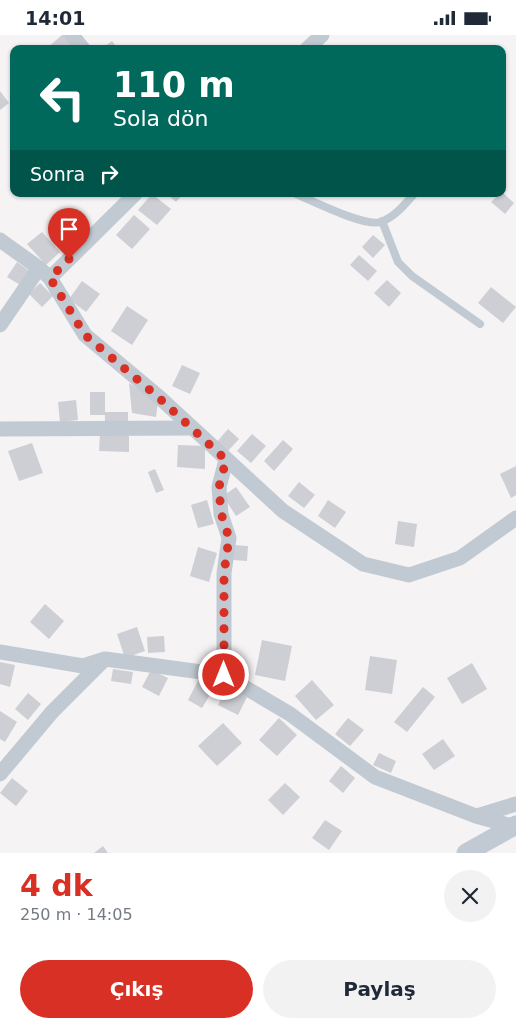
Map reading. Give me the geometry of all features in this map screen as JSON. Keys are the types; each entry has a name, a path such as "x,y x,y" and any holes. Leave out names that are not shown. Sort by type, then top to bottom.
{"street":[{"path":"72,35 80,45"},
{"path":"311,45 322,35"},
{"path":"0,325 45,273 132,197"},
{"path":"0,240 45,273 85,335 158,397 283,511 363,564 409,575 460,558 516,518"},
{"path":"0,429 191,427"},
{"path":"224,675 224,573 229,538 221,513 219,487 226,460"},
{"path":"0,652 83,666 105,659 224,675 290,714 375,777 476,816 514,826"},
{"path":"0,774 52,712 105,659"},
{"path":"476,816 516,805"},
{"path":"466,853 514,826"}],"lane":[{"path":"303,197 338,213 376,223 397,212 411,197"},
{"path":"382,221 398,262 412,276 480,324"}],"building":[{"path":"62,35 65,35 74,45 51,45"},
{"path":"112,41 115,45 106,45"},
{"path":"0,91 9,103 0,110"},
{"path":"506,196 514,203 505,214 491,202 496,197"},
{"path":"149,197 156,197 171,209 157,225 138,210"},
{"path":"170,197 180,197 176,202"},
{"path":"134,215 150,229 132,249 116,235"},
{"path":"42,232 60,252 46,265 27,244"},
{"path":"373,235 385,245 373,258 362,247"},
{"path":"359,255 377,271 368,281 350,265"},
{"path":"17,262 31,272 22,286 7,277"},
{"path":"387,280 401,293 389,307 374,293"},
{"path":"82,281 100,294 86,312 69,299"},
{"path":"40,283 53,296 42,307 29,294"},
{"path":"491,287 516,307 503,323 478,303"},
{"path":"127,306 148,320 132,345 111,331"},
{"path":"182,365 200,373 190,394 172,386"},
{"path":"129,383 158,402 156,417 132,413"},
{"path":"90,392 105,392 105,412 128,412 128,421 105,422 105,415 90,415"},
{"path":"76,400 78,420 60,422 58,402"},
{"path":"228,429 239,439 227,452 216,443"},
{"path":"100,434 129,434 129,452 99,451"},
{"path":"252,434 266,446 251,463 237,451"},
{"path":"283,440 293,449 274,471 264,461"},
{"path":"32,443 43,473 19,481 8,451"},
{"path":"178,445 205,446 205,469 177,467"},
{"path":"516,466 516,495 511,498 500,474"},
{"path":"155,469 164,490 156,493 148,472"},
{"path":"299,482 315,495 304,508 288,496"},
{"path":"236,487 250,507 236,516 223,496"},
{"path":"207,500 214,524 198,528 191,505"},
{"path":"328,500 346,512 335,528 318,516"},
{"path":"398,521 417,524 414,547 395,544"},
{"path":"234,545 248,546 247,561 233,560"},
{"path":"198,547 217,553 209,582 190,576"},
{"path":"45,604 64,621 49,639 30,622"},
{"path":"137,627 145,651 125,658 117,634"},
{"path":"164,636 165,652 148,653 147,637"},
{"path":"262,640 292,646 285,681 255,675"},
{"path":"370,656 397,660 392,694 365,690"},
{"path":"0,662 15,665 10,687 0,684"},
{"path":"472,663 487,689 462,704 447,678"},
{"path":"113,669 133,672 131,684 111,681"},
{"path":"151,670 168,678 159,696 142,687"},
{"path":"199,679 214,688 202,708 188,700"},
{"path":"312,680 334,705 316,720 295,696"},
{"path":"227,686 247,697 238,715 218,705"},
{"path":"423,687 435,697 407,732 394,722"},
{"path":"28,693 41,704 28,720 15,709"},
{"path":"0,711 17,722 5,742 0,739"},
{"path":"279,718 297,735 277,756 259,740"},
{"path":"348,718 364,730 350,746 335,734"},
{"path":"223,723 242,743 217,766 198,746"},
{"path":"443,739 455,756 434,770 422,754"},
{"path":"379,753 396,761 391,773 373,765"},
{"path":"341,766 355,778 343,793 329,781"},
{"path":"12,778 28,791 16,806 0,793"},
{"path":"285,783 300,797 283,815 268,800"},
{"path":"325,820 342,831 329,850 312,838"},
{"path":"103,846 108,853 94,853"}],"route":[{"path":"69,259 50,278 85,335 158,397 226,460 219,487 221,513 229,538 224,573 224,675"}]}
